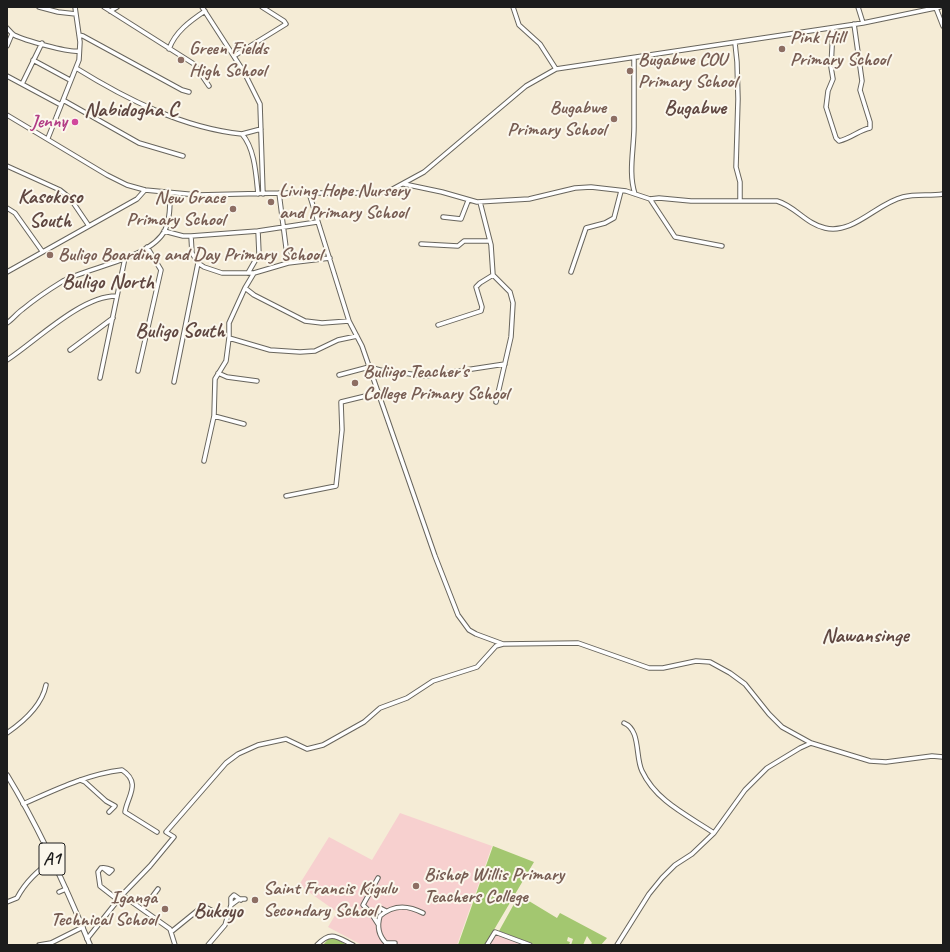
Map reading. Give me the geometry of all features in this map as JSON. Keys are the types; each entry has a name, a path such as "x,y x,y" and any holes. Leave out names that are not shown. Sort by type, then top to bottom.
{"main road":[{"name":"A1","path":"7,775 52,860 90,945"}],"street":[{"path":"39,7 58,12 76,14"},
{"path":"48,138 76,68 79,51 79,35 75,7"},
{"path":"104,7 194,64 209,86"},
{"path":"110,11 116,7"},
{"path":"202,7 234,56 260,104 261,194"},
{"path":"234,56 286,24 284,21 262,7"},
{"path":"513,7 520,26 540,44 556,69"},
{"path":"858,7 863,23"},
{"path":"7,115 48,138 107,175 127,185 145,190 170,194 373,193 391,190 424,172 526,86 556,69 634,59 833,28 938,7 943,26"},
{"path":"169,49 172,42 181,30 205,11"},
{"path":"833,28 831,67 833,79 828,91 826,107 836,138 839,141 850,138 862,129 870,128 870,122 860,90 862,80 854,24"},
{"path":"7,28 12,34 68,52 79,51"},
{"path":"7,46 12,34"},
{"path":"79,35 182,90 190,92"},
{"path":"22,84 42,43"},
{"path":"735,43 738,99 736,167 740,182 740,201"},
{"path":"634,59 634,126 632,170 635,194"},
{"path":"33,60 70,80"},
{"path":"76,68 155,110 226,132 242,134 261,129"},
{"path":"7,76 61,105"},
{"path":"63,100 139,143 183,156"},
{"path":"242,134 248,142 261,194"},
{"path":"7,166 60,190 70,198 89,226"},
{"path":"404,184 480,202 529,199 583,187 621,190 650,199 659,198 691,201 767,200 785,203 813,224 833,229 856,222 902,197 943,194"},
{"path":"7,272 137,199 145,190"},
{"path":"571,272 586,228 605,223 614,218 621,190"},
{"path":"279,193 288,263"},
{"path":"7,323 22,309 63,281 125,258 155,242 164,231 168,221 170,194"},
{"path":"309,194 350,321 369,367 435,556 458,615 469,630 503,644"},
{"path":"650,199 675,237 722,246"},
{"path":"443,217 460,219 468,200"},
{"path":"480,202 490,241 493,275 510,292 513,303 511,336 496,402"},
{"path":"7,208 15,213 42,251"},
{"path":"164,231 183,236 191,236 258,231 317,222"},
{"path":"248,273 259,254 258,231"},
{"path":"191,236 192,253 198,263 204,267 222,273 248,273 288,263 330,258"},
{"path":"421,244 458,246 464,241 490,241"},
{"path":"138,371 161,270 147,247"},
{"path":"100,378 125,258"},
{"path":"174,382 198,263"},
{"path":"204,461 214,416 213,391 215,379 226,361 229,338 228,326 244,288 254,272"},
{"path":"438,325 481,311 482,307 476,287 493,275"},
{"path":"244,288 254,295 305,321 322,323 350,321"},
{"path":"7,360 67,316 102,298 116,296"},
{"path":"70,350 113,318"},
{"path":"229,338 270,350 300,352 315,351 338,340 357,336"},
{"path":"339,375 369,367 380,370 426,376 505,364"},
{"path":"218,373 227,377 257,380"},
{"path":"286,496 336,486 342,430 341,402 378,393"},
{"path":"214,416 244,424"},
{"path":"87,939 117,899 150,866 174,838 166,832 226,764 238,754 258,745 286,739 307,749 323,745 364,722 380,708 407,698 433,681 477,667 496,646 503,644 578,643 649,668 663,668 696,661 710,662 730,673 745,684 782,727 811,744 870,761 892,761 932,756 943,757"},
{"path":"7,733 29,714 45,692 46,685"},
{"path":"624,723 630,729 636,740 641,768 649,785 659,796 714,833"},
{"path":"617,945 649,894 662,878 674,865 692,854 714,833 745,790 767,768 800,748 811,744"},
{"path":"23,804 80,780 122,770 130,779 132,788 132,796 125,812 157,832"},
{"path":"80,780 85,782 106,801 115,806 109,812"},
{"path":"7,902 17,898 23,887 32,876 52,860"},
{"path":"103,868 98,872 100,886 117,899"},
{"path":"378,878 362,904 370,912 378,924"},
{"path":"59,892 66,889"},
{"path":"143,909 158,889"},
{"path":"117,893 117,899"},
{"path":"122,894 162,922 171,932 175,945"},
{"path":"208,945 225,925 231,905 243,900"},
{"path":"171,932 202,906 216,914 222,915 228,912"},
{"path":"395,943 386,944 382,939 378,930 380,916 386,911 402,906 414,908 423,913"},
{"path":"370,912 379,912 380,908 386,911"},
{"path":"39,945 51,943 83,927"},
{"path":"487,945 495,932 530,945"},
{"path":"317,945 324,937 332,935 353,945"}],"shaded area":[{"name":"Bishop Willis Primary Teachers College","path":"400,813 492,846 457,945 362,945 328,927 337,912 299,885 329,837 372,860"},
{"path":"495,934 512,941 522,945 489,945"}],"green space":[{"path":"493,846 534,862 485,945 458,945"},
{"path":"519,895 557,918 560,913 607,938 601,945 590,945 592,943 587,936 583,945 571,945 573,939 568,937 567,941 570,942 569,945 536,945 499,931"},
{"path":"331,936 347,945 323,945"}],"place":[{"name":"Pink Hill Primary School","path":"782,49"},
{"name":"Green Fields High School","path":"181,60"},
{"name":"Bugabwe COU Primary School","path":"630,71"},
{"name":"Bugabwe Primary School","path":"614,119"},
{"name":"Jenny","path":"75,122"},
{"name":"Living Hope Nursery and Primary School","path":"271,202"},
{"name":"New Grace Primary School","path":"233,209"},
{"name":"Buligo Boarding and Day Primary School","path":"50,255"},
{"name":"Buliigo Teacher's College Primary School","path":"355,383"},
{"name":"Bishop Willis Primary Teachers College","path":"416,886"},
{"name":"Saint Francis Kigulu Secondary School","path":"255,900"},
{"name":"Iganga Technical School","path":"165,909"}],"district":[{"name":"Bugabwe","path":"695,108"},
{"name":"Nabidogha C","path":"131,110"},
{"name":"Kasokoso South","path":"50,209"},
{"name":"Buligo North","path":"108,282"},
{"name":"Buligo South","path":"180,331"},
{"name":"Nawansinge","path":"865,636"},
{"name":"Bukoyo","path":"218,911"}]}
